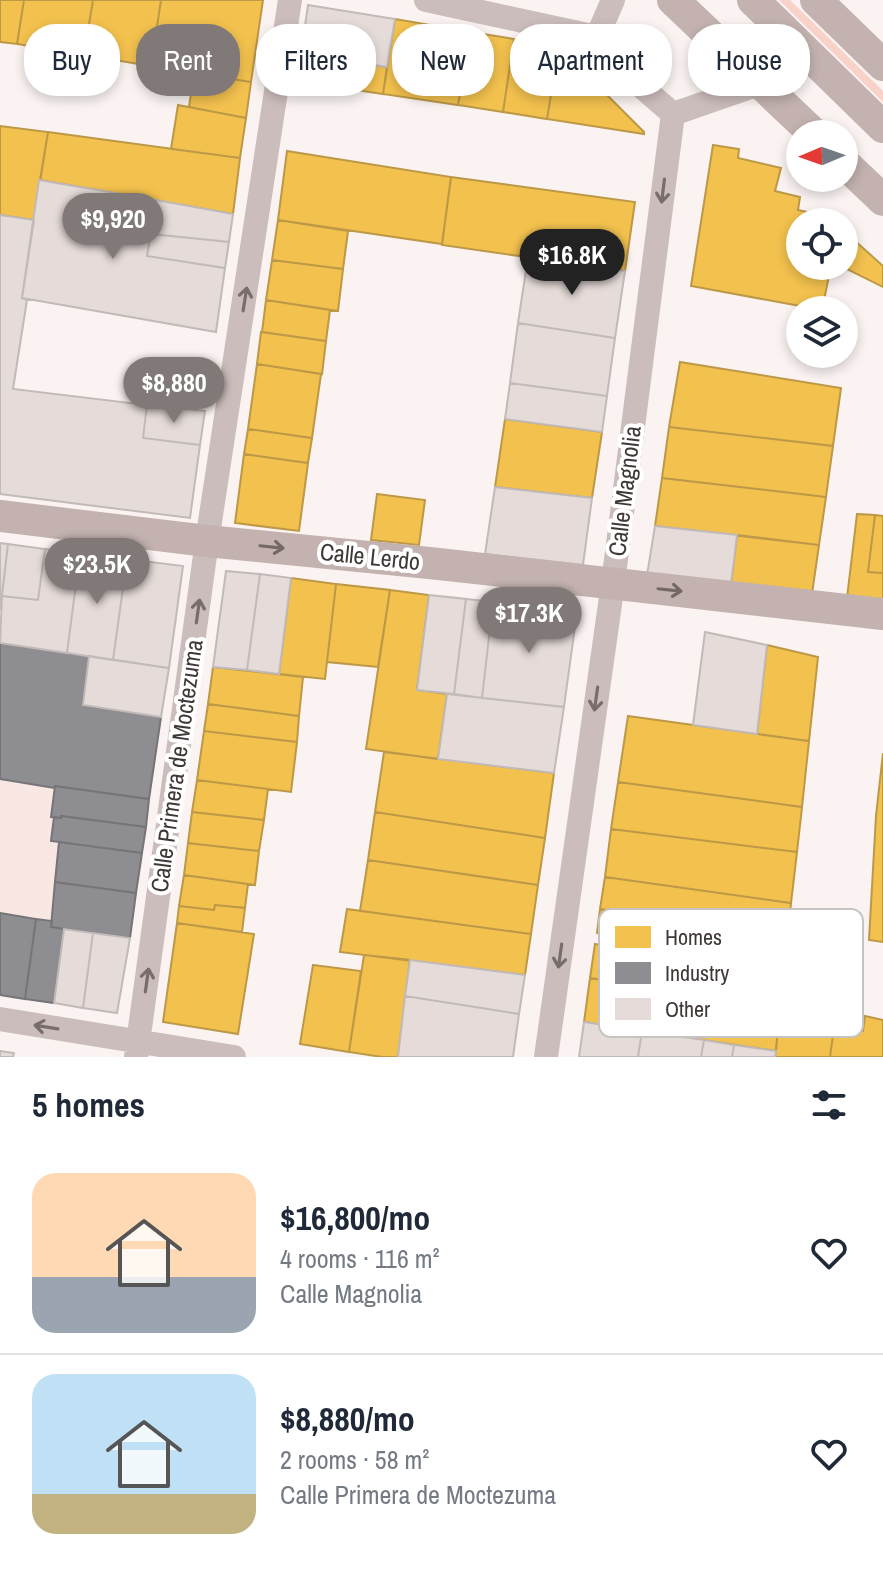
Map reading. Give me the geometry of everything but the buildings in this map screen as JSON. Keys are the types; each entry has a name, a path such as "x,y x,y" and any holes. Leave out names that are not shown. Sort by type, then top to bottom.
{"street":[{"name":"Calle Primera de Moctezuma","path":"138,1049 207,541 290,0"},
{"path":"426,0 537,24"},
{"path":"603,24 613,0"},
{"path":"673,0 699,24"},
{"path":"753,0 883,127"},
{"path":"816,0 883,65"},
{"path":"652,96 673,114 725,96"},
{"path":"775,96 800,120"},
{"name":"Calle Magnolia","path":"546,1057 613,583 673,114"},
{"path":"858,176 883,200"},
{"name":"Calle Lerdo","path":"0,516 883,614"},
{"path":"0,1019 138,1049 234,1057"}],"shaded area":[{"path":"779,0 790,0 883,91 883,102 810,30 810,24 803,24"},
{"path":"0,779 54,788 51,840 59,842 52,921 0,913"}]}
